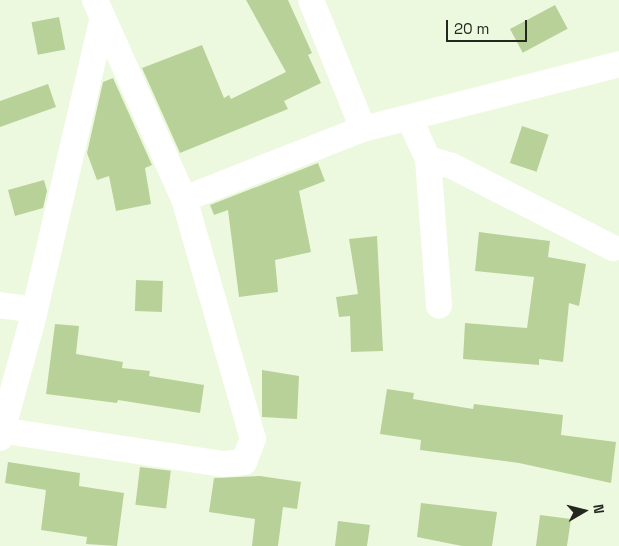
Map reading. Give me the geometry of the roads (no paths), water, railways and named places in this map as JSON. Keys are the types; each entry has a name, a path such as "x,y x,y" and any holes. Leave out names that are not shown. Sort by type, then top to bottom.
{"street":[{"path":"311,0 362,129"},
{"path":"98,10 184,199 248,412 253,439 244,462 223,464 1,433 35,310 98,10"},
{"path":"184,199 362,129 410,120 619,64"},
{"path":"410,120 428,160 439,306"},
{"path":"428,160 452,166 613,248"},
{"path":"0,305 35,310"}]}
